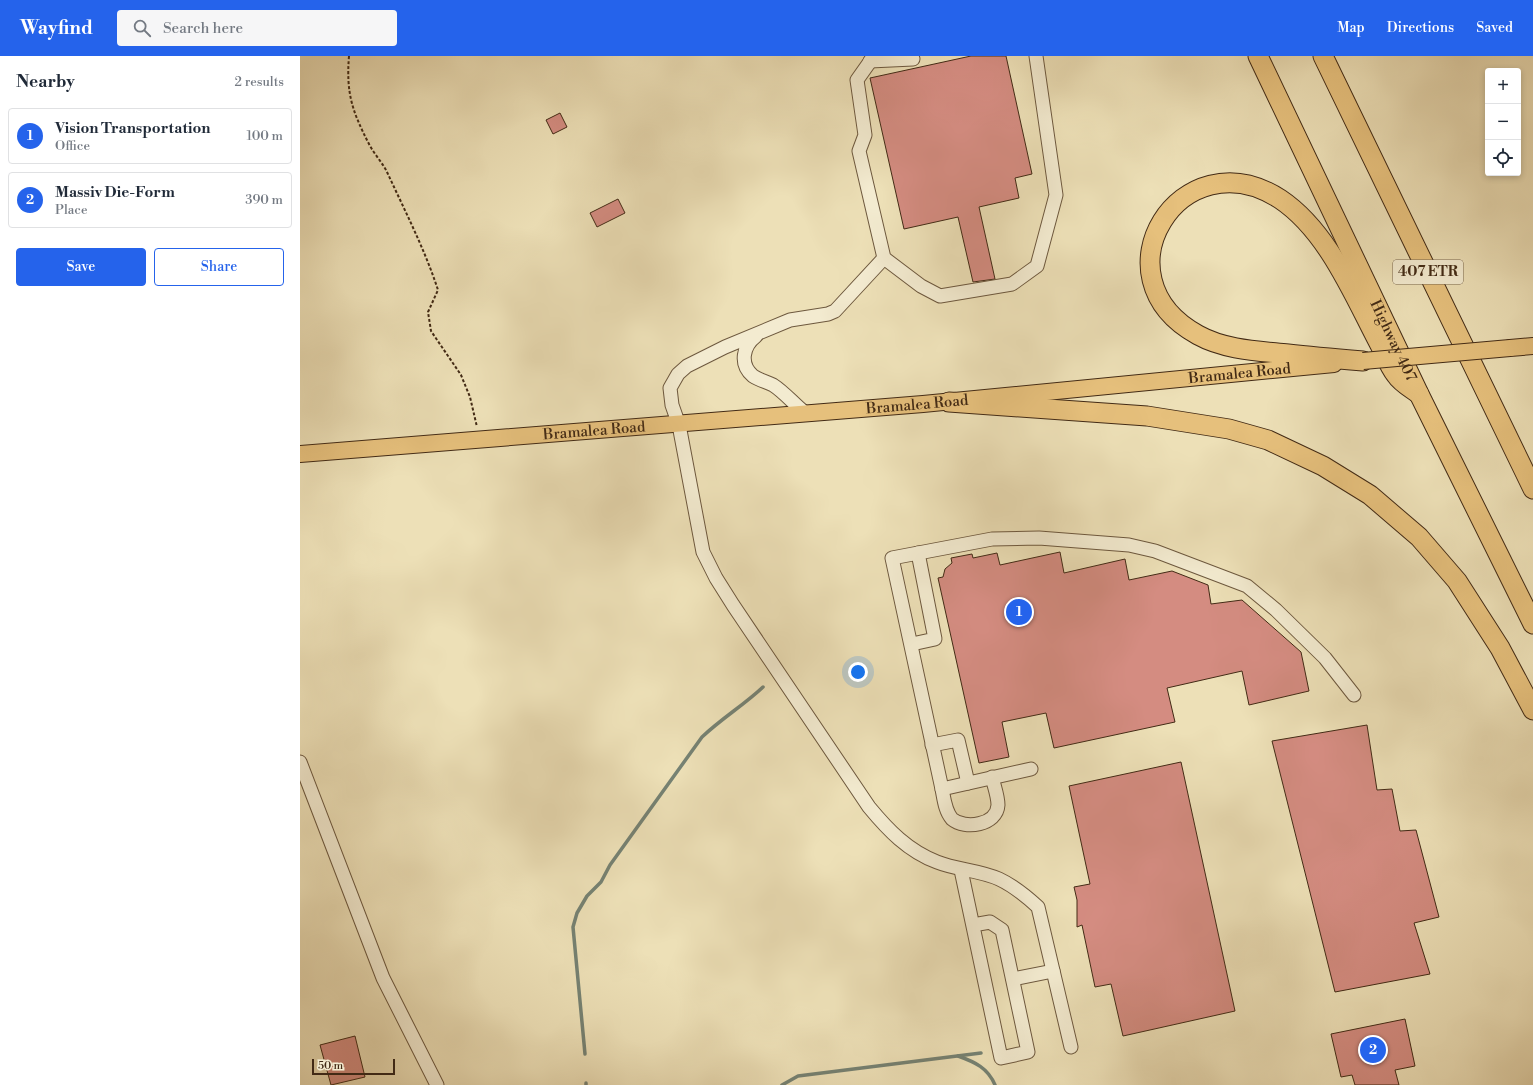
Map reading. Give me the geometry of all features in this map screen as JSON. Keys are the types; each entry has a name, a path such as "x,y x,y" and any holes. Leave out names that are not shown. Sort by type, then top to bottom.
{"highway":[{"name":"Highway 407","path":"1258,56 1420,394 1533,624"},
{"name":"407 ETR","path":"1323,56 1533,489"},
{"path":"1363,361 1264,352 1223,345 1198,336 1181,324 1162,304 1155,290 1150,272 1149,259 1154,236 1161,221 1174,206 1189,193 1216,184 1244,184 1259,188 1278,198 1301,216 1322,241 1344,278 1396,376 1420,394"},
{"path":"949,402 1147,416 1229,429 1268,440 1323,466 1370,495 1419,537 1457,581 1500,648 1533,710"}],"main road":[{"name":"Bramalea Road","path":"300,454 679,425 804,412 949,402 1363,361 1533,346"}],"lane":[{"path":"913,59 872,59 857,80 865,135 860,151 884,258 920,286 940,296 1012,284 1037,266 1056,195 1036,56"},
{"path":"884,258 835,311 828,314 790,320 762,331 687,366 678,374 670,388 672,405 679,425 704,552 716,578 733,605 869,807 895,837 917,852 936,862 961,870 998,878 1024,894 1038,907 1071,1047"},
{"path":"762,331 750,341 745,348 744,355 748,370 754,376 773,386 804,412"},
{"path":"992,777 998,806 995,815 988,821 976,824 962,824 953,820 946,807 912,644 892,558 992,539 1039,538 1129,545 1155,551 1247,586 1276,610 1325,658 1354,695"},
{"path":"912,644 936,639 918,553"},
{"path":"932,745 958,740 968,783"},
{"path":"300,762 383,978 437,1085"},
{"path":"942,789 1032,769"},
{"path":"961,870 1001,1058 1028,1052 1002,930 990,922 973,925"},
{"path":"1013,979 1053,971"}],"path":[{"path":"349,56 347,80 351,106 369,145 386,170 429,263 438,290 428,312 431,331 461,375 470,397 480,440"}],"building":[{"path":"971,56 1006,56 1032,174 1015,178 1019,198 979,207 995,279 973,282 958,217 904,229 870,78"},
{"path":"560,113 567,127 553,134 546,120"},
{"path":"618,199 625,213 597,227 590,213"},
{"path":"1060,552 1064,573 1125,559 1129,580 1172,571 1208,585 1211,604 1242,600 1301,652 1309,691 1249,705 1242,671 1167,688 1175,722 1054,748 1046,713 1002,722 1009,757 979,763 938,578 943,577 945,569 952,563 951,558 972,554 973,558 997,553 1000,565"},
{"path":"1367,725 1377,790 1392,789 1400,831 1416,830 1439,917 1414,923 1430,974 1335,992 1272,741"},
{"path":"1181,762 1235,1011 1123,1036 1111,984 1095,987 1082,925 1077,927 1077,900 1074,887 1090,884 1069,786"},
{"path":"1405,1019 1415,1066 1395,1070 1399,1085 1355,1085 1352,1075 1341,1077 1331,1034"},
{"path":"355,1036 365,1077 331,1085 320,1045"}],"waterway":[{"path":"585,1054 573,927 577,913 587,896 601,882 610,865 702,737 763,687"},
{"path":"782,1085 798,1076 981,1053"},
{"path":"958,1056 980,1066 989,1074 995,1085"}],"place":[{"name":"Vision Transportation","path":"1019,612"},
{"name":"Massiv Die-Form","path":"1373,1050"}]}
